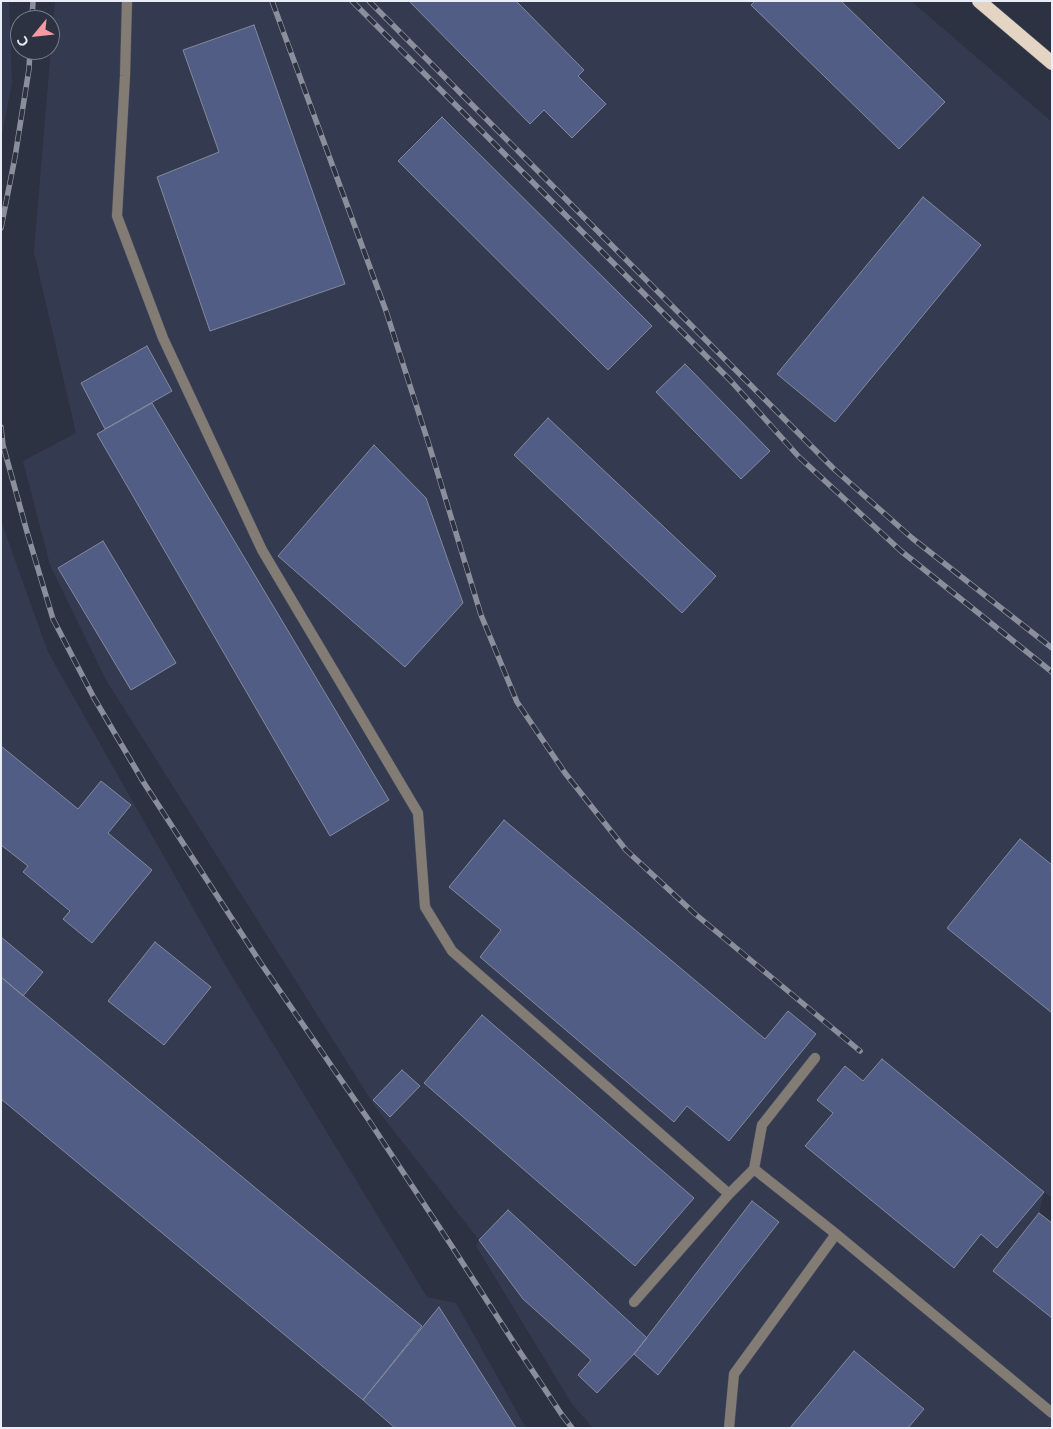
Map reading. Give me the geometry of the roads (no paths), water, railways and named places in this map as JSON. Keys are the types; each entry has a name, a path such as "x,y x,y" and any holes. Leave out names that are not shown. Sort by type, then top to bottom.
{"highway":[{"path":"979,1 1052,62"}],"lane":[{"path":"127,1 117,216 163,338 262,550 418,813 425,908 452,951 729,1194"},
{"path":"634,1302 729,1194 754,1170 762,1125 815,1058"},
{"path":"754,1170 836,1234 1052,1413"},
{"path":"729,1428 734,1374 836,1234"}],"railway":[{"path":"33,1 33,10"},
{"path":"272,1 386,311 481,615 517,702 565,773 626,850 694,913 860,1051"},
{"path":"352,1 730,380 799,457 901,551 1052,672"},
{"path":"369,1 833,468 912,538 1052,648"},
{"path":"1,228 15,157 29,60"},
{"path":"1,427 3,445 53,619 94,698 144,783 260,962 368,1119 516,1346 572,1428"}]}
